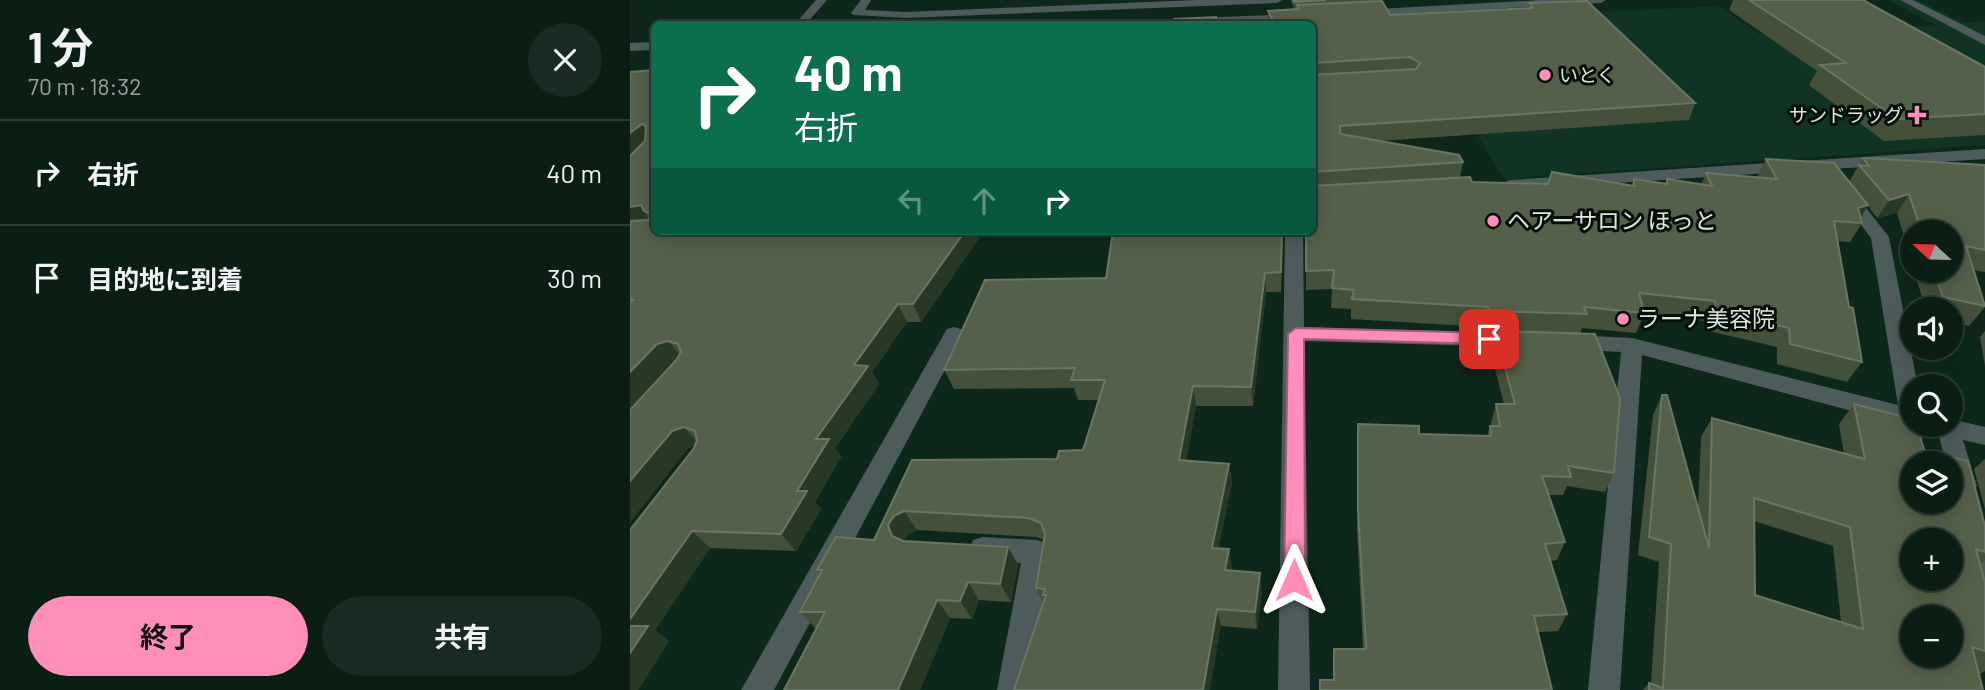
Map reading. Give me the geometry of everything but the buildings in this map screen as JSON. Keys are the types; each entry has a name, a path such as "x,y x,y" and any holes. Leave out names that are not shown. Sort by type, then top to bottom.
{"street":[{"path":"803,21 821,0"},
{"path":"866,0 857,13 906,15 1068,4 1277,0"},
{"path":"972,12 979,0"},
{"path":"1352,14 1601,0"},
{"path":"1905,0 1985,41"},
{"path":"1253,21 1310,16"},
{"path":"630,47 651,46"},
{"path":"1493,186 1822,164 1982,157"},
{"path":"1822,164 1880,237 1904,374"},
{"path":"1294,235 1294,690"},
{"path":"757,690 954,334"},
{"path":"1296,334 1632,345 1900,415"},
{"path":"1604,690 1632,345"},
{"path":"1963,431 1985,436"},
{"path":"1947,437 1985,568"},
{"path":"957,547 1037,552 1013,690"}],"shaded area":[{"path":"1889,0 1919,0 1964,23 1985,21 1985,145 1504,179 1407,21 1720,6 1761,35 1935,25"}],"place":[{"name":"いとく","path":"1545,75"},
{"name":"サンドラッグ","path":"1917,115"},
{"name":"ヘアーサロン ほっと","path":"1493,221"},
{"name":"ラーナ美容院","path":"1623,319"}],"route":[{"path":"1294,580 1296,334 1489,339"}]}
